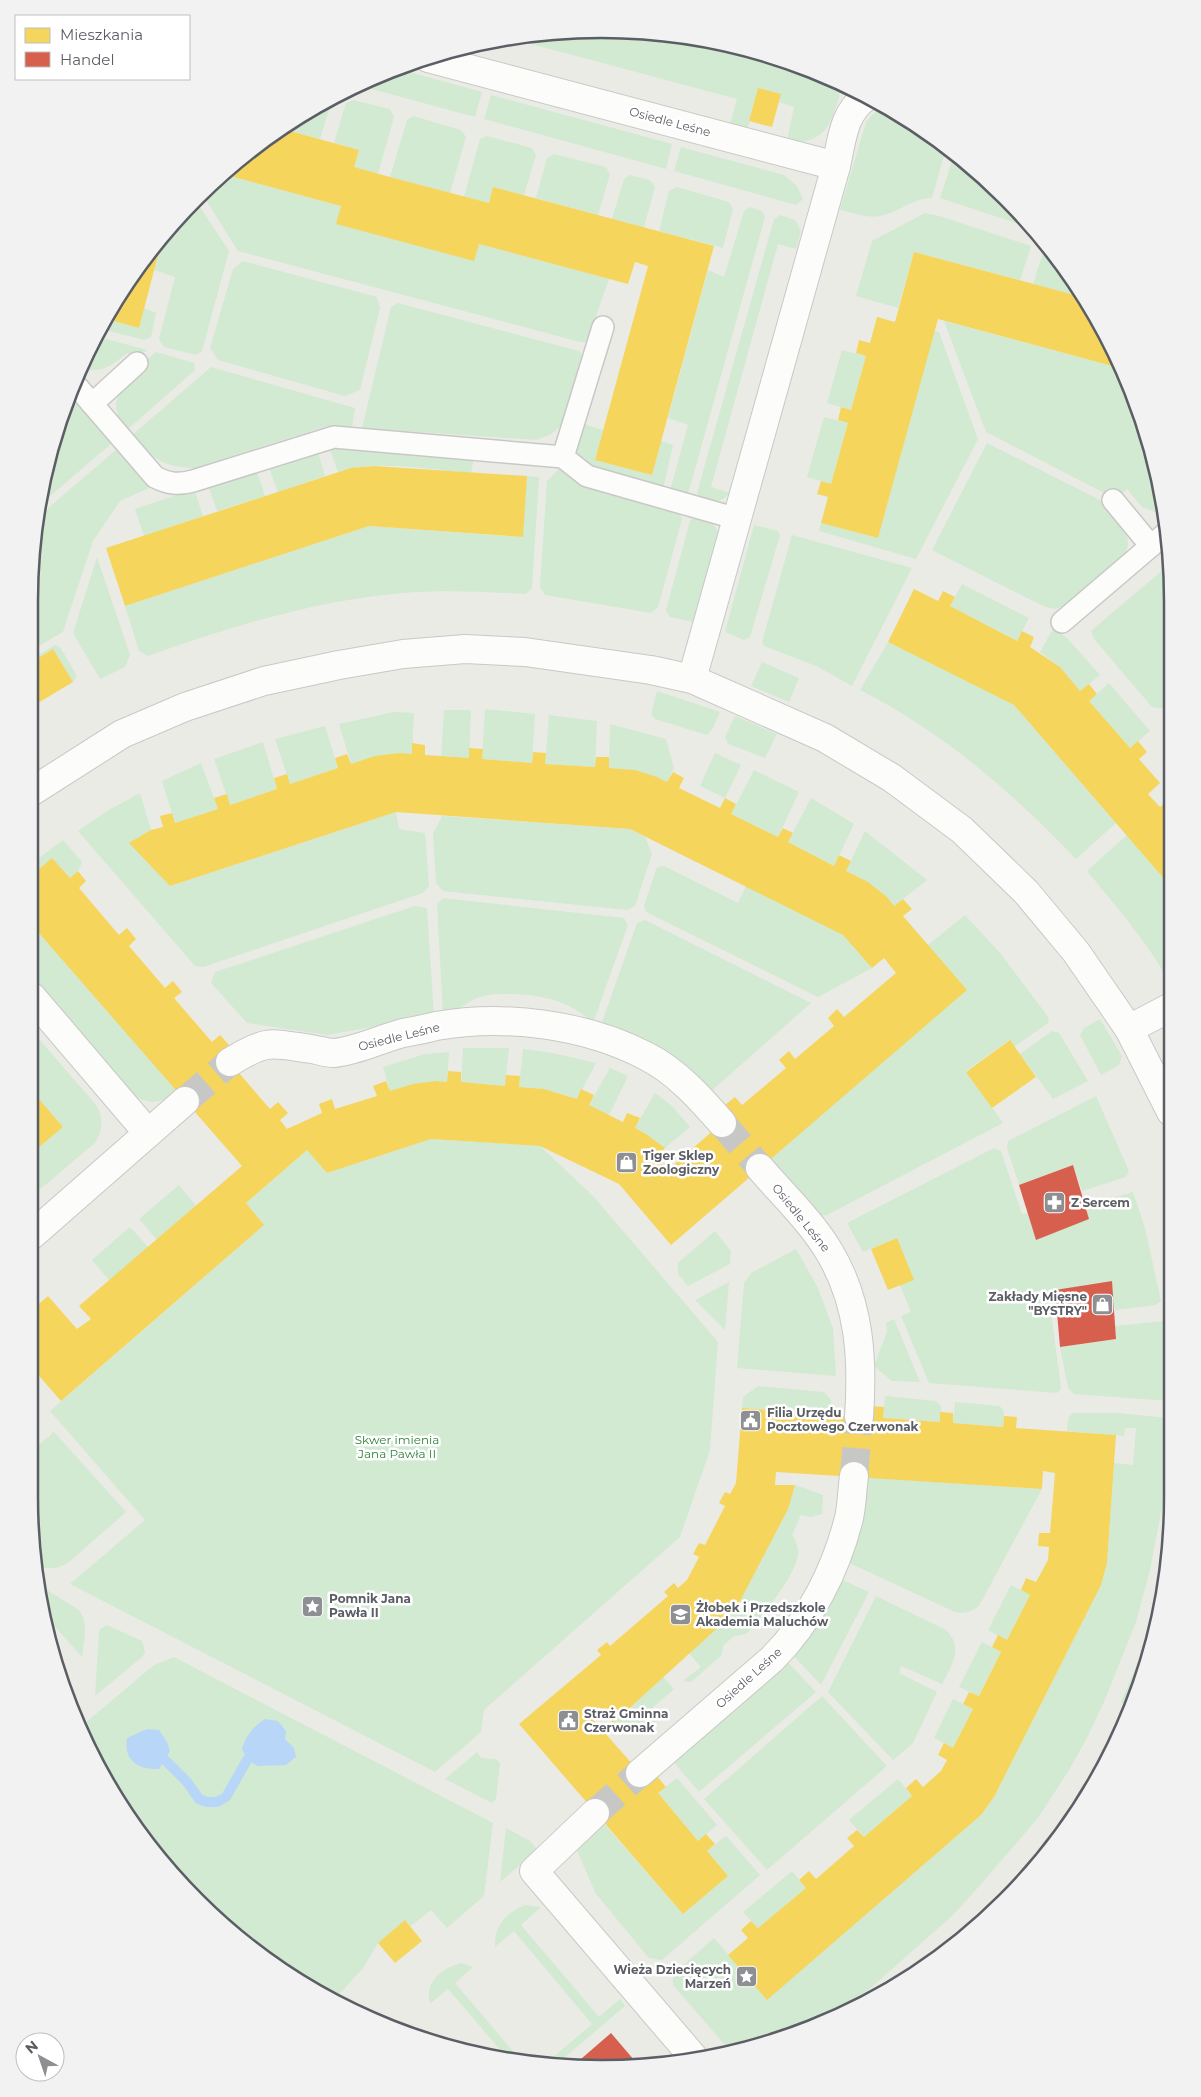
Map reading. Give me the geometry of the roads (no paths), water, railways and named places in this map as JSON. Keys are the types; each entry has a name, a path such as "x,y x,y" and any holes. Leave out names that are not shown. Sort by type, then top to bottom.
{"street":[{"name":"Osiedle Leśne","path":"440,61 836,166"},
{"path":"692,679 836,166 846,120 856,104 860,101"},
{"path":"38,788 122,734 185,707 264,681 403,654 465,649 526,652 651,670 692,679 825,738 892,778 962,830 1026,892 1076,952 1130,1029 1164,1098"},
{"path":"38,1004 148,1133"},
{"path":"1130,1029 1164,1011"},
{"name":"Osiedle Leśne","path":"230,1062 254,1047 270,1043 333,1053 376,1043 402,1034 457,1024 517,1022 555,1026 594,1036 647,1056 678,1077 722,1123"},
{"path":"38,1230 185,1101"},
{"name":"Osiedle Leśne","path":"760,1168 812,1228 830,1253 844,1281 854,1308 860,1348 859,1417"},
{"name":"Osiedle Leśne","path":"640,1773 772,1659 782,1649 814,1606 834,1565 849,1517 854,1476"},
{"path":"595,1813 534,1871 689,2052"}],"lane":[{"path":"564,457 603,327"},
{"path":"92,404 137,363"},
{"path":"79,388 155,477 167,483 178,484 334,437 564,457 587,476 738,519"},
{"path":"1062,622 1158,540 1113,500"}],"water":[{"path":"265,1719 278,1721 286,1731 285,1739 294,1748 296,1757 286,1765 258,1766 247,1760 242,1749 248,1735"},
{"path":"147,1729 159,1730 167,1742 170,1751 159,1769 145,1768 139,1765 130,1758 127,1752 127,1738"}],"waterway":[{"path":"165,1760 187,1782 199,1799 207,1802 217,1802 226,1797 247,1760"}],"tunnel":[{"path":"185,1101 230,1062"},
{"path":"722,1123 760,1168"},
{"path":"854,1476 859,1417"},
{"path":"595,1813 640,1773"}],"place":[{"name":"Tiger Sklep Zoologiczny","path":"627,1163"},
{"name":"Z Sercem","path":"1055,1203"},
{"name":"Zakłady Mięsne \"BYSTRY\"","path":"1103,1304"},
{"name":"Filia Urzędu Pocztowego Czerwonak","path":"751,1420"},
{"name":"Pomnik Jana Pawła II","path":"313,1606"},
{"name":"Żłobek i Przedszkole Akademia Maluchów","path":"680,1615"},
{"name":"Straż Gminna Czerwonak","path":"568,1721"},
{"name":"Wieża Dziecięcych Marzeń","path":"747,1977"}],"park label":[{"name":"Skwer imienia Jana Pawła II","path":"397,1447"}]}
